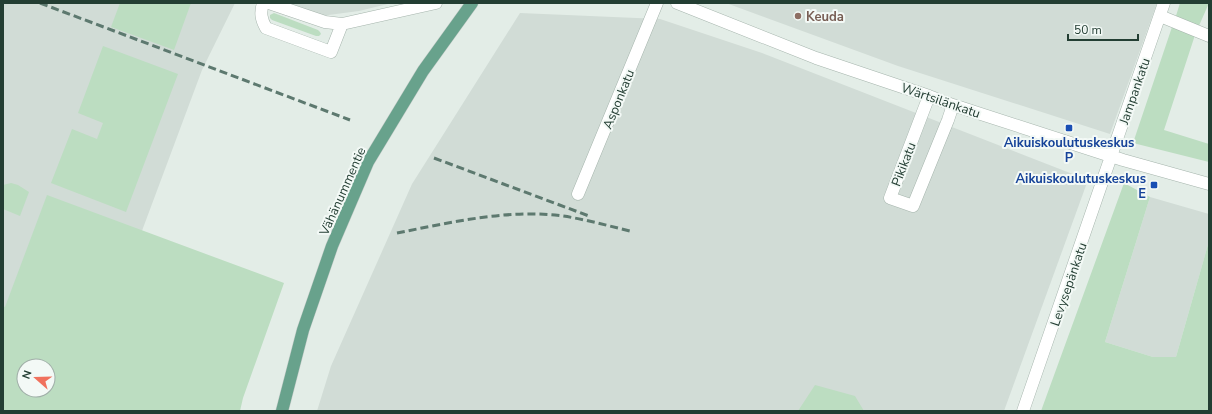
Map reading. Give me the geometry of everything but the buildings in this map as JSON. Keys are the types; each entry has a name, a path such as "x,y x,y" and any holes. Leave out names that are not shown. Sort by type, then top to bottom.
{"main road":[{"name":"Vähänummentie","path":"282,411 304,330 332,246 368,162 422,71 472,3"}],"street":[{"path":"264,3 260,12 262,21 266,28 331,52 342,24"},
{"path":"269,3 325,22 342,24 436,3"},
{"name":"Asponkatu","path":"578,194 657,3"},
{"name":"Wärtsilänkatu","path":"677,3 816,58 953,105 1112,156 1209,184"},
{"name":"Jampankatu","path":"1112,156 1164,3"},
{"path":"1160,16 1209,36"},
{"name":"Pikikatu","path":"929,96 890,198 913,206 953,105"},
{"name":"Levysepänkatu","path":"1023,411 1112,156"}],"shaded area":[{"path":"3,3 235,3 202,70 99,346 3,311"},
{"path":"254,3 392,3 359,11 298,19"},
{"path":"726,3 1157,3 1110,134 898,66"},
{"path":"520,13 660,19 762,53 1088,180 1004,411 317,411 331,366 412,184"},
{"path":"1150,197 1209,214 1209,241 1176,357 1153,357 1105,342"}],"green space":[{"path":"120,3 191,3 174,50 111,27"},
{"path":"1180,3 1209,3 1198,28 1175,19"},
{"path":"274,13 318,30 321,34 316,36 272,20 270,15"},
{"path":"1172,27 1195,35 1164,130 1209,144 1209,162 1133,143"},
{"path":"103,46 178,74 126,212 51,183 72,129 97,139 103,123 78,113"},
{"path":"11,183 18,185 29,192 20,216 3,209 3,185"},
{"path":"1124,183 1150,197 1105,342 1153,357 1176,357 1209,241 1209,411 1041,411"},
{"path":"47,195 284,283 243,398 240,411 3,411 3,306 5,307"},
{"path":"815,385 855,396 864,411 798,411"}],"railway":[{"path":"40,3 350,120"},
{"path":"434,158 589,216"},
{"path":"397,233 476,218 516,214 555,215 630,231"}],"place":[{"name":"Keuda","path":"798,16"},
{"name":"Aikuiskoulutuskeskus P","path":"1069,128"},
{"name":"Aikuiskoulutuskeskus E","path":"1154,185"}]}
